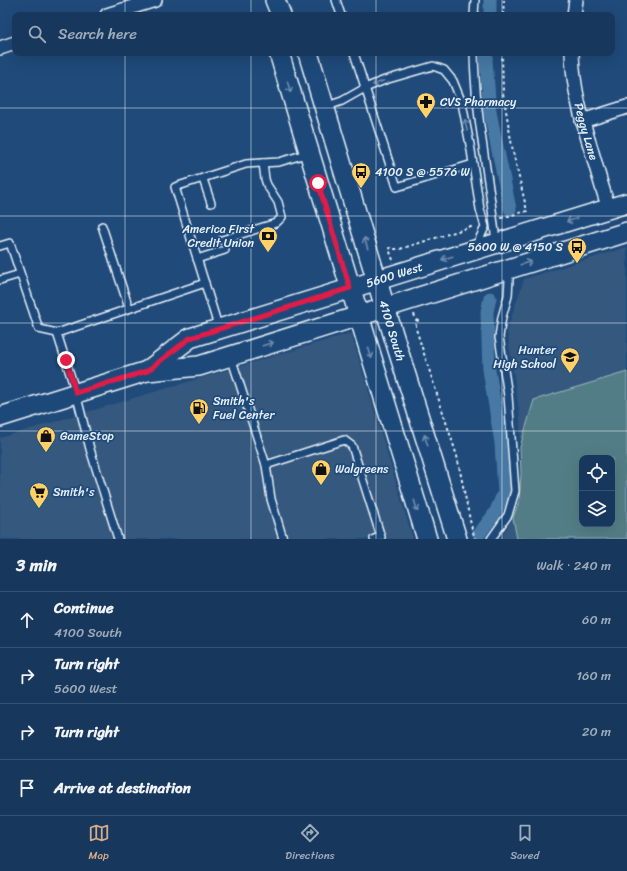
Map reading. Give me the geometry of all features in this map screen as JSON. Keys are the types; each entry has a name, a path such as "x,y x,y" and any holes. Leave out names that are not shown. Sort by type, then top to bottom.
{"main road":[{"path":"275,0 280,12"},
{"path":"280,56 427,539"},
{"name":"4100 South","path":"309,56 457,539"},
{"name":"5600 West","path":"147,371 190,338 627,203"},
{"name":"5600 West","path":"0,416 147,371 199,366 627,232"}],"street":[{"path":"117,12 155,0"},
{"path":"574,12 576,0"},
{"path":"0,48 12,44"},
{"name":"Peggy Lane","path":"572,56 574,83 582,121 609,208"},
{"path":"582,121 627,107"}],"lane":[{"path":"336,0 340,12"},
{"path":"474,12 475,0"},
{"path":"355,56 397,187 472,164"},
{"path":"474,56 474,76 481,136 496,243"},
{"path":"324,107 342,101 365,88 384,80 433,66 444,70 453,81 462,102 480,209 485,227 474,250"},
{"path":"219,329 175,188 246,164 280,162 309,153"},
{"path":"222,240 276,223 282,217 278,202 265,180 263,163"},
{"path":"203,179 211,203"},
{"path":"102,226 129,308"},
{"path":"0,246 10,243 39,329 57,333 205,283"},
{"path":"197,258 225,250"},
{"path":"491,539 508,515 515,491 508,396 499,337 509,287 509,279 506,269"},
{"path":"0,280 20,274"},
{"path":"57,333 76,393 90,449 118,539"},
{"path":"231,356 266,465 271,499 283,539"},
{"path":"266,465 344,440 352,446 381,537 376,539"}],"path":[{"path":"503,12 504,0"},
{"path":"494,221 527,211 513,152 503,93 502,56"},
{"path":"388,250 389,248 400,249 484,223"},
{"path":"416,320 418,321 416,330 456,456 471,525 476,539"}],"shaded area":[{"name":"Hunter High School","path":"627,247 627,539 500,539 513,518 519,501 521,474 520,417 507,330 524,279"},
{"path":"351,333 413,539 0,539 0,438"}],"green space":[{"path":"627,372 627,539 517,539 513,518 519,501 521,474 520,447 534,400"}],"waterway":[{"path":"490,0 490,12"},
{"path":"487,56 490,112 510,209"},
{"path":"479,534 495,513 504,492 501,443 489,370 487,312 490,298"}],"place":[{"name":"CVS Pharmacy","path":"426,119"},
{"name":"4100 S @ 5576 W","path":"361,189"},
{"name":"America First Credit Union","path":"268,253"},
{"name":"5600 W @ 4150 S","path":"577,264"},
{"name":"Hunter High School","path":"570,374"},
{"name":"Smith's Fuel Center","path":"199,425"},
{"name":"GameStop","path":"46,453"},
{"name":"Walgreens","path":"321,486"},
{"name":"Smith's","path":"39,509"}],"route":[{"path":"66,360 76,393 147,371 190,338 350,288 318,183"}]}
